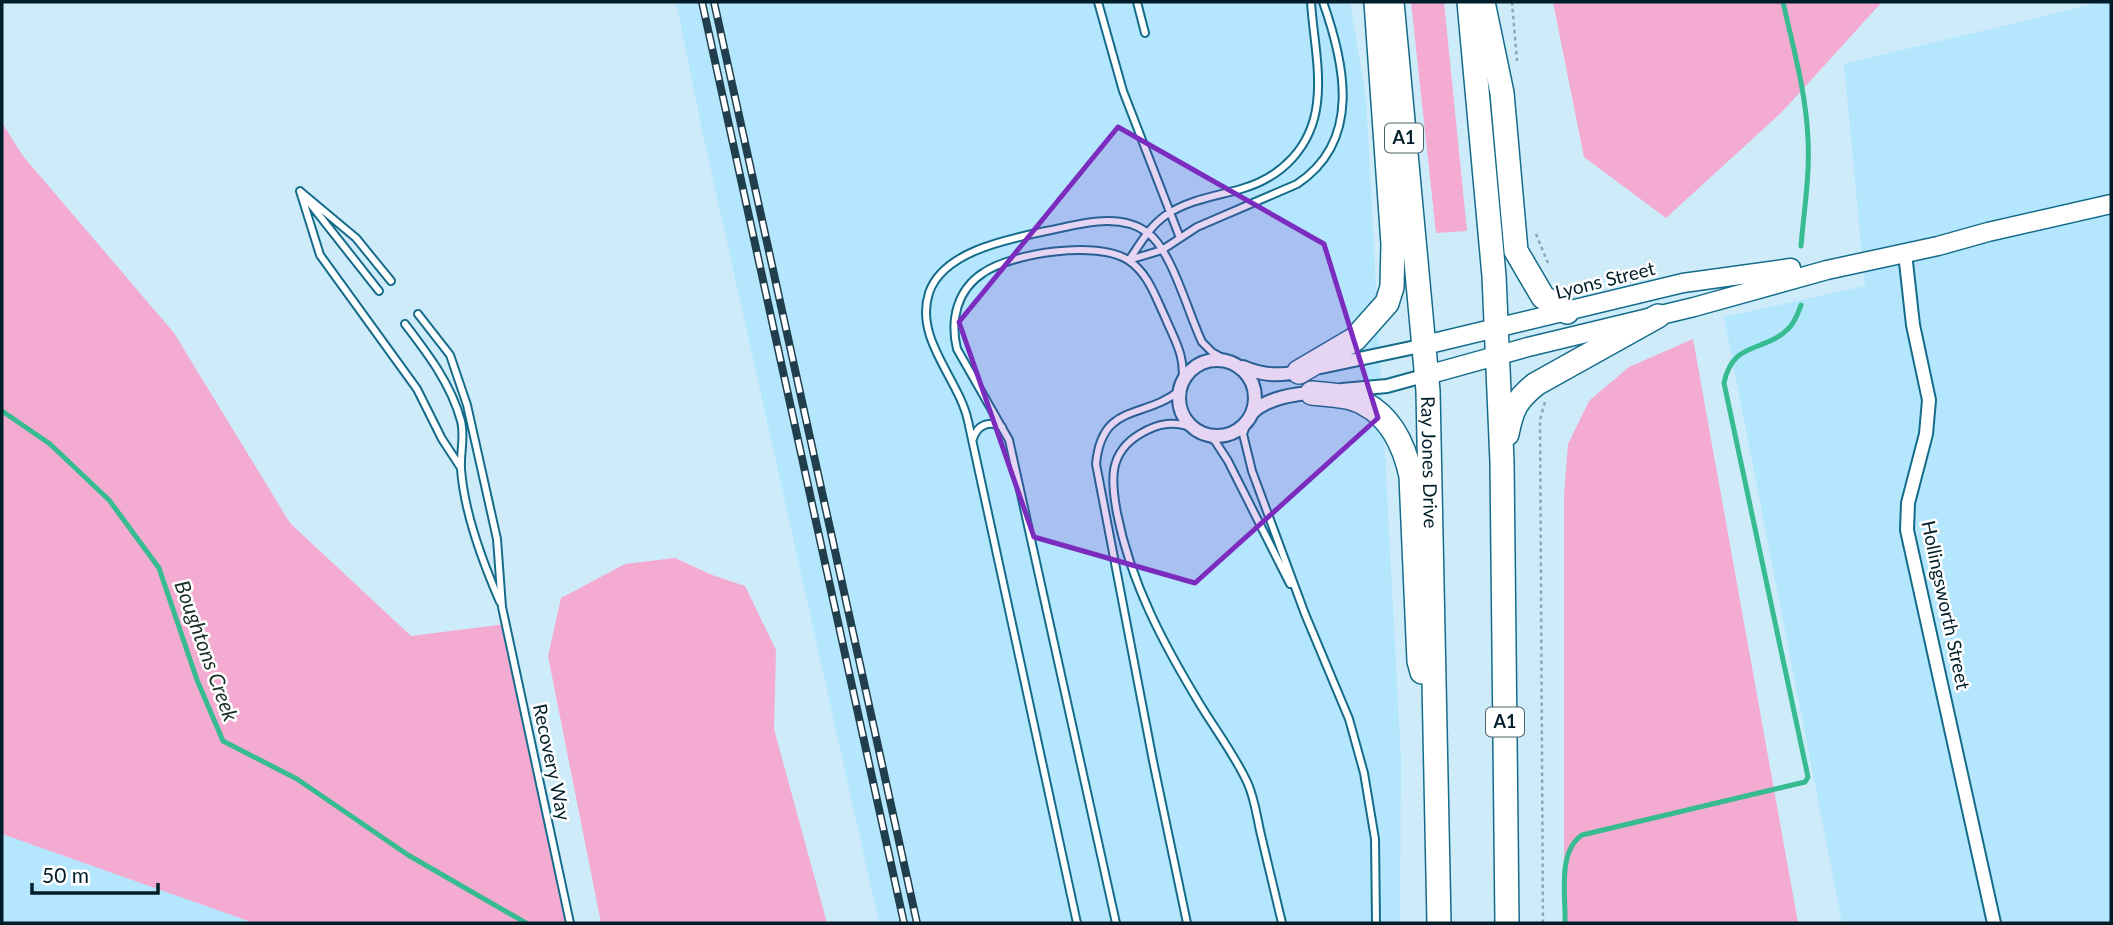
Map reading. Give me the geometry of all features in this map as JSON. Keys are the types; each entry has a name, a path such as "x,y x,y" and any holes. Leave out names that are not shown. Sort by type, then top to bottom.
{"highway":[{"path":"1299,372 1355,339 1387,303 1392,287 1393,244 1376,2"},
{"name":"Ray Jones Drive","path":"1392,2 1427,375 1439,923"},
{"name":"A1","path":"1469,2 1494,276 1498,355 1502,462 1507,923"},
{"path":"1483,2 1502,93 1516,251 1544,297 1567,312"},
{"path":"1502,462 1511,412 1522,395 1536,384 1658,316"},
{"path":"1312,393 1351,398 1366,404 1379,414 1395,434 1406,455 1411,476 1419,661 1436,726"}],"street":[{"name":"Lyons Street","path":"1250,417 1265,405 1295,394 1387,386 1826,270 2111,204"},
{"name":"Lyons Street","path":"1233,363 1264,375 1288,375 1682,283 1777,271 1936,237 1988,232"},
{"name":"Hollingsworth Street","path":"1905,253 1913,325 1929,400 1926,434 1908,503 1908,530 1994,923"},
{"path":"1218,360 1233,363 1251,380 1255,391 1250,417 1239,429 1228,435 1215,436 1199,431 1182,412 1181,386 1195,368 1206,362 1218,360"}],"lane":[{"path":"1097,2 1122,91 1181,237"},
{"path":"1137,2 1145,33"},
{"path":"1129,260 1147,232 1171,212 1210,195 1243,188 1261,180 1289,163 1299,153 1307,139 1317,105 1318,72 1309,2"},
{"path":"1129,260 1162,250 1197,227 1297,184 1322,162 1338,134 1344,105 1338,49 1326,2"},
{"path":"300,191 356,238 391,281"},
{"path":"300,191 379,291"},
{"path":"300,191 320,255 417,389 442,439 461,468"},
{"path":"1077,923 972,444 962,404 937,352 926,318 929,293 942,271 968,255 1000,241 1097,221 1133,225 1147,232"},
{"name":"Lyons Street","path":"1147,232 1162,250 1202,341 1212,352 1233,363"},
{"path":"1116,923 1007,434 957,349 954,336 955,314 964,294 982,274 993,268 1049,252 1073,249 1112,253 1129,260 1146,277 1183,360 1181,386 1168,398 1122,416 1109,426 1101,440 1096,464 1187,923"},
{"name":"Recovery Way","path":"418,314 450,355 459,377 486,488 500,558 502,607 570,923"},
{"path":"405,324 427,352 455,404 462,424 461,468"},
{"path":"1250,417 1243,434 1249,460 1305,614 1349,719 1364,773 1375,839 1376,923"},
{"path":"1282,923 1247,783 1173,660 1150,616 1122,540 1115,501 1113,468 1128,442 1160,424 1174,422 1199,431 1215,441 1228,461 1305,614"},
{"path":"972,444 974,432 989,423 1000,425 1007,434"},
{"name":"Recovery Way","path":"461,468 482,560 502,607"}],"path":[{"path":"1536,384 1545,396 1540,420 1543,923"}],"highlighted area":[{"path":"1118,127 1324,244 1378,418 1195,583 1034,537 959,322"}],"shaded area":[{"path":"676,2 1350,2 1366,98 1401,759 1400,923 879,923 702,130"},
{"path":"1411,2 1444,2 1467,231 1436,233"},
{"path":"1553,2 1882,2 1782,112 1666,218 1584,157"},
{"path":"2111,2 2111,923 1842,923 1724,317 1865,286 1844,64"},
{"path":"2,123 23,156 174,333 290,523 411,636 506,624 570,923 254,923 2,834"},
{"path":"1693,339 1798,923 1564,923 1564,495 1568,444 1589,401 1629,367"},
{"path":"675,558 745,586 776,650 774,729 827,923 601,923 548,656 561,598 625,564"},
{"path":"2,834 133,880 254,923 2,923"}],"waterway":[{"path":"1783,2 1807,121 1808,166 1801,246"},
{"path":"1565,923 1566,863 1574,843 1582,835 1805,782 1808,777 1724,383 1734,360 1788,329 1801,305"},
{"name":"Boughtons Creek","path":"2,411 50,444 109,500 159,568 197,680 223,741 297,779 408,855 526,923"}],"railway":[{"path":"702,2 904,923"},
{"path":"714,2 917,923"}]}
